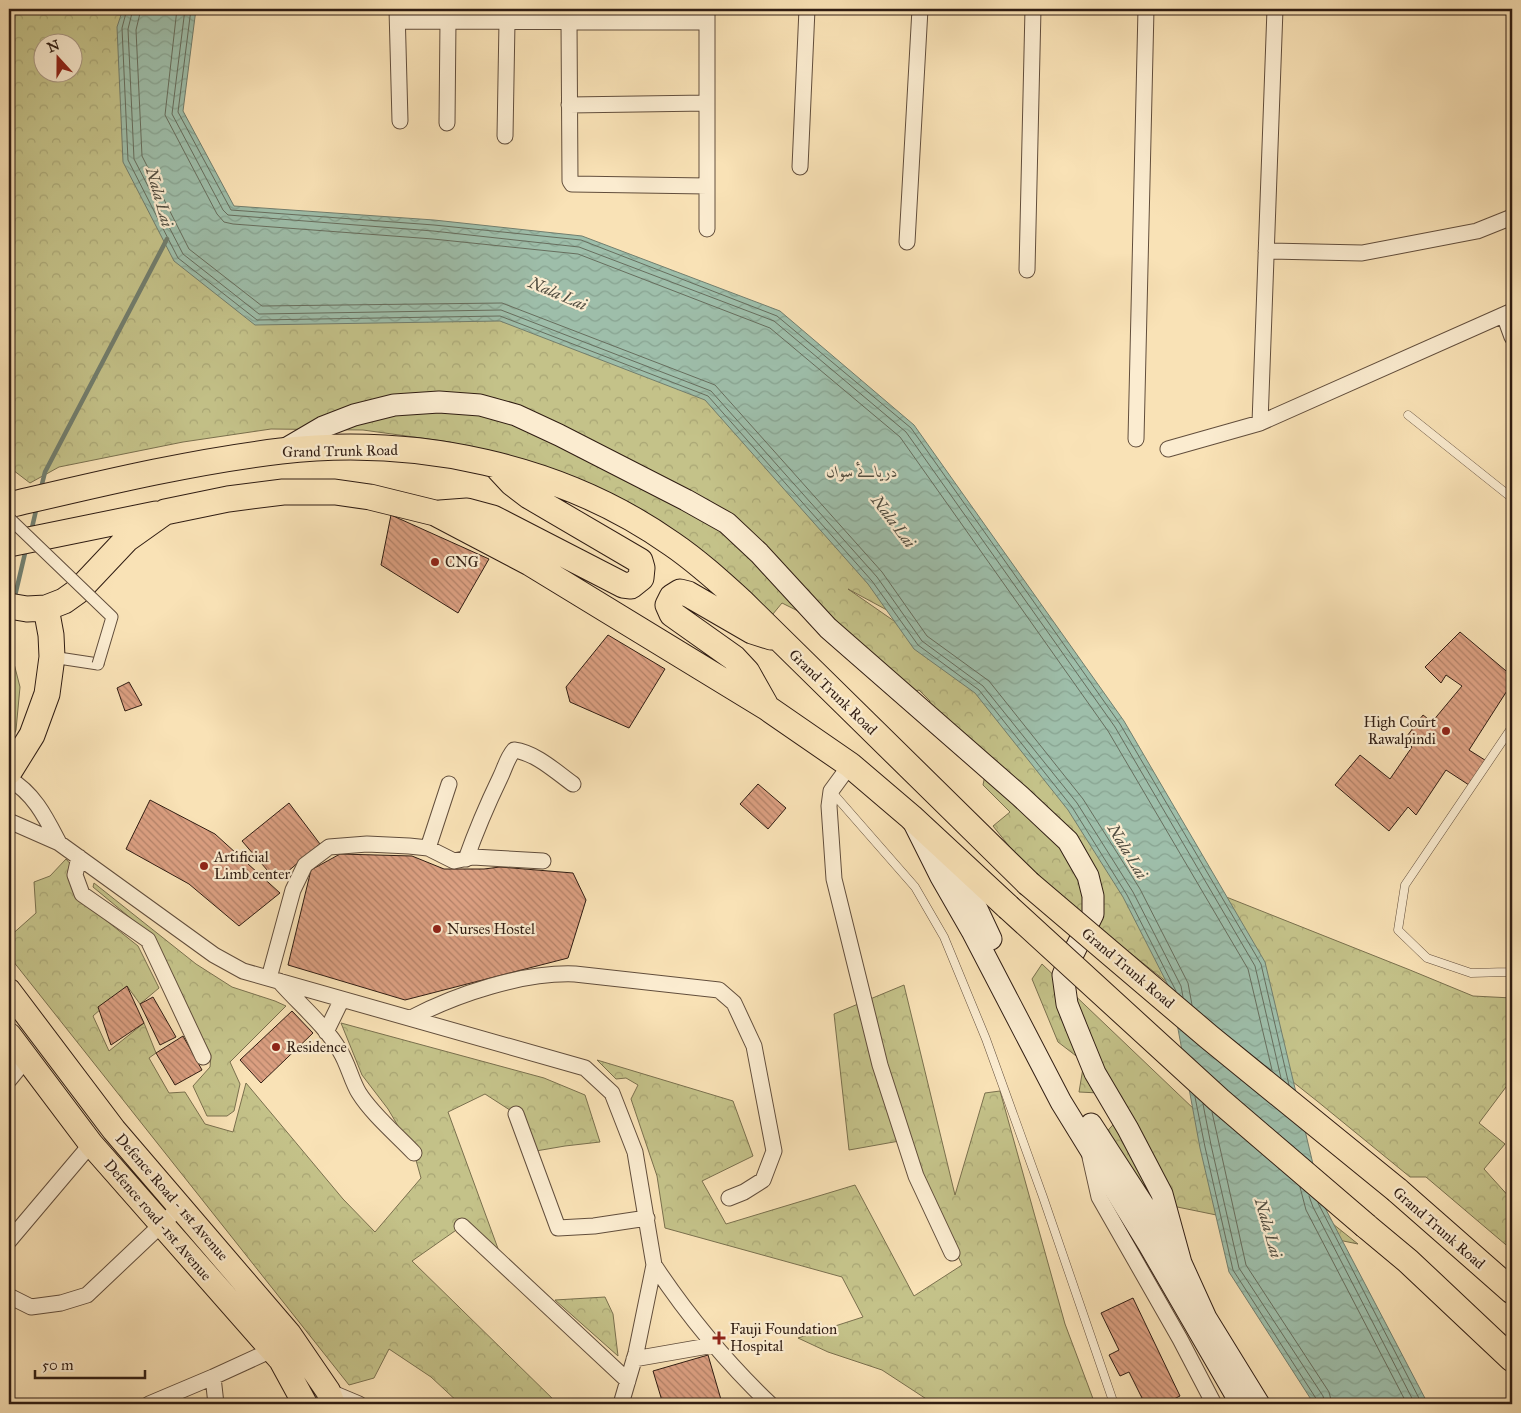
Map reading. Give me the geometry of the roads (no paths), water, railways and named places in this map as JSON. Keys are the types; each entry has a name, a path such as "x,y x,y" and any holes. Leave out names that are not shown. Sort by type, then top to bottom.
{"highway":[{"name":"Grand Trunk Road","path":"14,508 63,492 148,474 282,451 349,447 403,449 450,455 496,465 543,479 584,495 628,517 671,543 706,570 741,601 1028,882 1208,1037 1396,1190 1512,1291"},
{"path":"435,513 467,511 493,518 623,586 631,586 641,578 642,568 640,561 529,496 512,483 496,465"},
{"path":"9,544 228,499 283,492 335,492 370,497 435,513 530,562 766,706 850,765 951,853 1008,908 1219,1100 1408,1261 1512,1359"},
{"path":"9,606 27,609 46,608 64,601 78,590 127,540 165,512"},
{"path":"766,706 747,672 734,658 672,614 668,605 672,597 680,592 688,594 752,631 779,639"},
{"path":"9,772 32,735 48,694 52,657 51,635 46,608"}],"main road":[{"path":"282,451 323,427 354,415 394,405 439,402 480,405 516,415 550,431 686,500 727,524 759,553 828,628 1013,790 1068,841 1088,876 1093,896 1093,914 1065,970 1067,1004 1095,1073 1128,1129 1162,1194 1181,1263"},
{"path":"911,817 1061,1102 1149,1245 1241,1404"},
{"path":"951,853 1032,1023 1082,1112 1181,1263 1206,1318 1259,1404"},
{"name":"Defence Road - 1st Avenue","path":"9,991 114,1130 289,1334 331,1398"},
{"name":"Defence road -1st Avenue","path":"9,1035 91,1144 281,1360 305,1404"}],"street":[{"path":"800,167 808,9"},
{"path":"907,242 920,9"},
{"path":"1027,270 1033,9"},
{"path":"1136,439 1146,9"},
{"path":"1260,423 1275,9"},
{"path":"400,121 398,15 448,21 507,22 569,22 707,15 707,229"},
{"path":"447,123 448,21"},
{"path":"505,136 507,22"},
{"path":"569,22 569,177 572,184 707,186"},
{"path":"569,105 707,103"},
{"path":"1266,251 1362,253 1477,231 1512,217"},
{"path":"1168,449 1260,423 1508,313 1512,337"},
{"path":"14,508 112,617 98,664 52,657"},
{"path":"466,858 488,801 508,757 514,750 524,751 535,757 573,784"},
{"path":"850,765 831,791 830,806 834,879 880,1065 916,1176 952,1253"},
{"path":"9,779 21,786 34,800 59,842"},
{"path":"428,848 449,784"},
{"path":"9,821 59,842 214,955 243,971 585,1068 612,1093 635,1152 654,1265 634,1359 621,1404"},
{"path":"274,980 293,890 305,865 330,847 367,844 428,848 454,861 473,857 543,861"},
{"path":"79,857 75,874 82,894 148,940 203,1057"},
{"path":"410,1018 480,989 513,980 553,973 720,990 734,1003 754,1046 774,1151 763,1180 744,1192 729,1198"},
{"path":"274,980 326,1032 339,1050 358,1092 372,1110 414,1153"},
{"path":"326,1032 342,999"},
{"path":"9,1080 27,1058"},
{"path":"516,1114 558,1228 594,1226 647,1218"},
{"path":"9,1241 91,1144"},
{"path":"1087,1146 1099,1197 1180,1338 1214,1404"},
{"path":"9,1296 31,1307 61,1303 86,1295 180,1207"},
{"path":"462,1226 628,1381"},
{"path":"654,1265 680,1304 714,1345 770,1404"},
{"path":"634,1359 714,1345"},
{"path":"148,1404 213,1378 272,1350"},
{"path":"213,1378 216,1404"},
{"path":"331,1398 359,1404"}],"lane":[{"path":"1408,415 1512,498"},
{"path":"1512,727 1405,885 1398,930 1427,958 1471,973 1512,971"},
{"path":"831,791 915,887 944,937 986,1039 1043,1197 1114,1404"}],"water":[{"name":"دریائے سواں","path":"123,9 196,9 183,111 234,206 434,220 582,236 780,311 914,425 1124,721 1265,962 1322,1202 1428,1404 1314,1404 1229,1272 1200,1148 1171,991 1123,897 1068,810 975,693 914,649 868,584 705,400 500,321 255,325 174,261 123,162 117,27"}],"waterway":[{"path":"41,488 45,472 167,239"},
{"path":"31,532 37,506"},
{"path":"14,600 26,549"}],"place":[{"name":"CNG","path":"435,562"},
{"name":"High Court Rawalpindi","path":"1446,731"},
{"name":"Artificial Limb center","path":"204,866"},
{"name":"Nurses Hostel","path":"437,929"},
{"name":"Residence","path":"276,1047"},
{"name":"Fauji Foundation Hospital","path":"719,1338"}],"water label":[{"name":"Nala Lai","path":"160,197"},
{"name":"Nala Lai","path":"558,293"},
{"name":"Nala Lai","path":"894,521"},
{"name":"Nala Lai","path":"1128,851"},
{"name":"Nala Lai","path":"1269,1228"}]}
